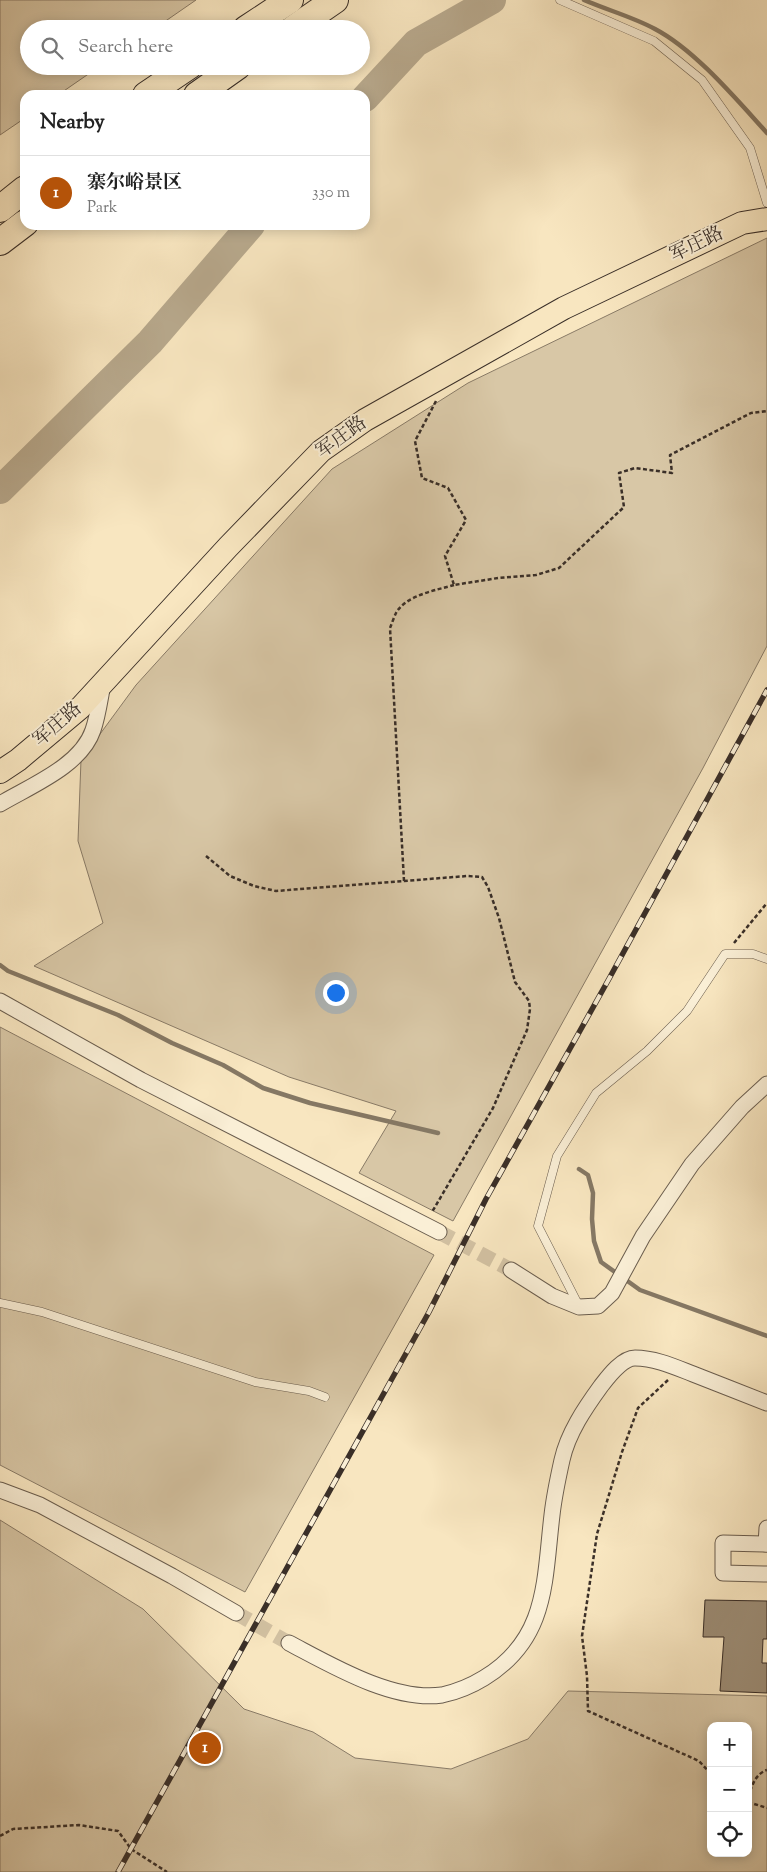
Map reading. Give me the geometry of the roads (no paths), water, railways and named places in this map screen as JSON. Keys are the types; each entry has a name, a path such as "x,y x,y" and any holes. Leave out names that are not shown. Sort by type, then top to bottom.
{"highway":[{"path":"260,20 290,0"},
{"path":"306,20 335,0"},
{"path":"153,90 176,75"},
{"path":"203,90 225,75"},
{"path":"0,209 20,194"},
{"path":"0,242 20,227"}],"main road":[{"name":"军庄路","path":"0,772 18,760 80,708 228,547 322,451 365,420 564,308 742,223 767,220"}],"street":[{"path":"0,804 54,774 82,750 93,731 104,682"},
{"path":"0,1001 141,1080 440,1232"},
{"path":"512,1270 552,1296 579,1307 598,1306 612,1293 643,1236 692,1164 742,1107 767,1084"},
{"path":"289,1643 361,1678 402,1692 421,1695 441,1695 475,1684 505,1664 528,1635 535,1620 546,1575 552,1514 562,1458 580,1417 615,1369 633,1358 656,1361 767,1403"},
{"path":"0,1490 40,1505 172,1576 236,1613"},
{"path":"767,1528 767,1544 723,1543 723,1573 767,1574"}],"lane":[{"path":"560,0 654,41 702,80 750,148 767,203"},
{"path":"579,1307 538,1226 558,1156 596,1093 647,1051 687,1010 725,954 753,954 767,959"},
{"path":"0,1302 42,1312 255,1382 309,1391 325,1397"}],"waterway":[{"path":"370,93 416,43 492,0"},
{"path":"584,0 638,21 670,38 700,62 767,133"},
{"path":"0,490 150,342 247,230"},
{"path":"0,965 8,971 118,1015 172,1043 223,1065 263,1088 310,1103 438,1133"},
{"path":"579,1169 588,1175 593,1193 592,1219 594,1241 601,1262 640,1290 767,1336"}],"tunnel":[{"path":"439,1232 511,1270"},
{"path":"236,1613 289,1643"}],"railway":[{"path":"118,1872 429,1312 486,1199 767,690"}],"place":[{"name":"寨尔峪景区","path":"205,1748"}]}
